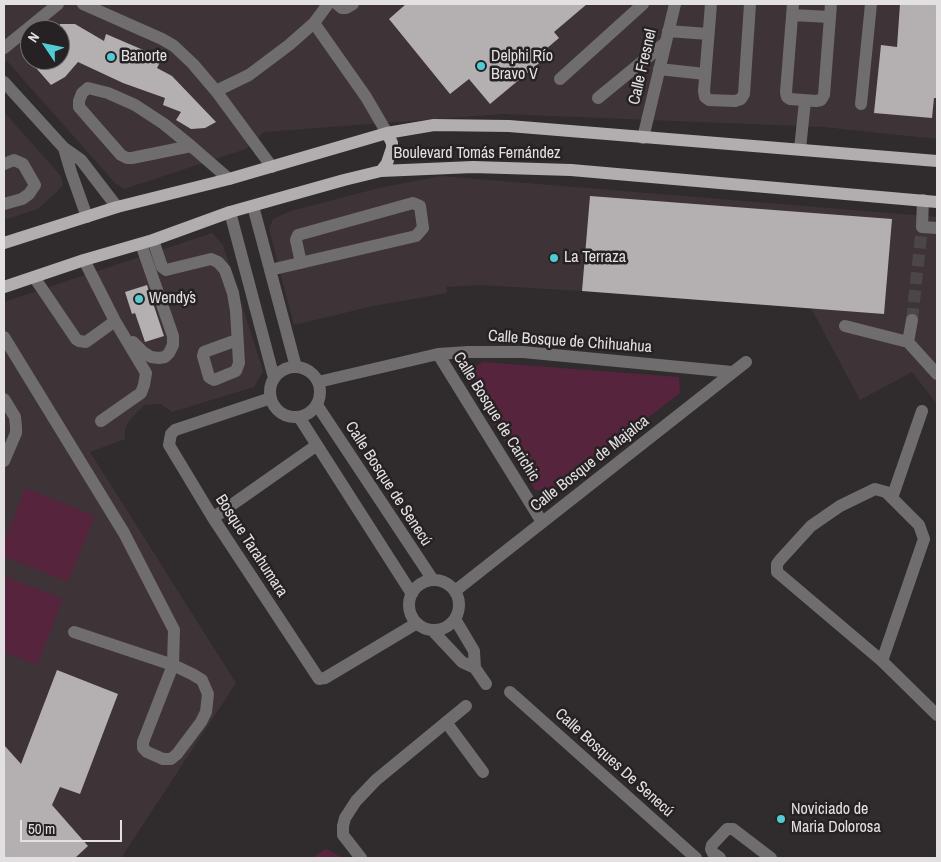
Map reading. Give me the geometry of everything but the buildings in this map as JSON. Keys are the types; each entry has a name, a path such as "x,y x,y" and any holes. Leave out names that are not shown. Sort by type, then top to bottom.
{"main road":[{"name":"Boulevard Tomás Fernández","path":"4,243 117,207 229,179 387,133 434,125 509,126 937,161"},
{"path":"381,171 387,163 392,148 392,143 387,133"},
{"name":"Boulevard Tomás Fernández","path":"4,286 147,242 230,212 381,171 473,167 571,170 937,202"}],"street":[{"path":"4,48 58,4"},
{"path":"83,4 174,46 193,64 216,91 272,166"},
{"path":"216,91 249,75 289,45 314,23 328,4"},
{"path":"337,4 346,8 354,4"},
{"path":"560,79 643,4"},
{"name":"Calle Fresnel","path":"642,138 675,4"},
{"path":"711,4 705,97 708,100 734,101 741,99 744,94 750,4"},
{"path":"862,104 871,4"},
{"path":"792,9 830,10 824,95 821,100 805,101 787,97 792,9"},
{"path":"314,23 366,97 387,133"},
{"path":"598,98 666,37 708,34"},
{"path":"659,69 705,74"},
{"path":"4,82 64,148 80,160 117,207"},
{"path":"192,146 127,158 121,155 79,107 82,93 88,88 108,93 135,105 164,124 192,146 229,179"},
{"path":"800,150 805,101"},
{"path":"64,148 70,172 87,217"},
{"path":"4,164 14,160 24,164 35,184 29,194 22,199 4,204"},
{"path":"923,200 922,232 937,228"},
{"path":"270,270 416,236 423,228 420,206 413,203 298,236 296,240 301,262"},
{"path":"252,206 296,367"},
{"path":"230,212 274,378"},
{"path":"147,242 162,267 166,270 211,260 218,262 225,270 233,293 237,340"},
{"path":"118,325 143,352 151,357 165,357 173,345 173,336 147,242"},
{"path":"84,260 146,373 141,393 101,421"},
{"path":"225,270 244,264"},
{"path":"34,277 79,341 86,342 118,325"},
{"path":"254,300 276,293"},
{"path":"908,342 912,320"},
{"path":"845,326 908,342 937,374"},
{"path":"4,337 129,542 174,630 173,666 143,742 144,748 148,752 162,759 170,759 177,754 201,722 206,712 208,694 202,680 173,666 74,632"},
{"name":"Calle Bosque de Chihuahua","path":"318,382 438,354 468,352 523,352 732,372"},
{"name":"Calle Bosque de Carichic","path":"438,354 542,522"},
{"name":"Calle Bosque de Majalca","path":"455,591 746,362"},
{"path":"296,367 309,372 318,382 320,390 317,405 311,411 299,417 290,417 279,411 271,398 270,389 274,378 280,372 296,367"},
{"name":"Bosque Tarahumara","path":"271,398 176,430 171,434 169,444 213,518 317,677 325,678 416,623"},
{"path":"4,399 15,417 16,433 4,461"},
{"name":"Calle Bosque de Senecú","path":"317,405 433,580"},
{"path":"892,498 922,411"},
{"path":"299,417 412,594"},
{"path":"213,518 316,445"},
{"path":"882,661 924,539 919,525 883,490 875,489 840,506 811,526 780,560 776,568 779,575 882,661 937,715"},
{"path":"433,580 449,585 455,591 459,603 458,612 449,626 432,630 416,623 410,610 410,602 412,594 418,587 425,582 433,580"},
{"path":"455,619 474,651 475,668"},
{"path":"432,630 462,662 475,668 486,684"},
{"name":"Calle Bosques De Senecú","path":"510,692 696,858"},
{"path":"361,858 344,835 343,826 345,818 356,801 376,780 466,706"},
{"path":"446,722 483,772"},
{"path":"720,858 711,849 712,845 727,829 733,829 771,858"}],"shaded area":[{"path":"4,4 937,4 937,139 823,127 503,114 264,132 246,149 124,189 115,183 7,61 4,64"},
{"path":"4,112 61,176 63,186 38,209 4,220"},
{"path":"441,176 937,217 937,404 912,372 860,400 811,308 480,285 446,287 447,293 373,306 294,325 269,229 273,219 291,211 379,188"},
{"path":"212,233 223,245 263,371 254,387 172,412 161,404 144,405 129,421 125,430 125,439 90,452 236,683 121,858 4,858 4,302"},
{"path":"483,362 679,377 680,393 551,493 535,490 463,374"},
{"path":"25,488 95,516 68,582 4,557 4,543"},
{"path":"4,576 63,599 37,665 4,652"},
{"path":"326,849 343,858 312,858"}],"tunnel":[{"path":"912,320 921,236"}],"place":[{"name":"Banorte","path":"111,57"},
{"name":"Delphi Río Bravo V","path":"481,66"},
{"name":"La Terraza","path":"554,258"},
{"name":"Wendy´s","path":"139,299"},
{"name":"Noviciado de Maria Dolorosa","path":"781,819"}]}
